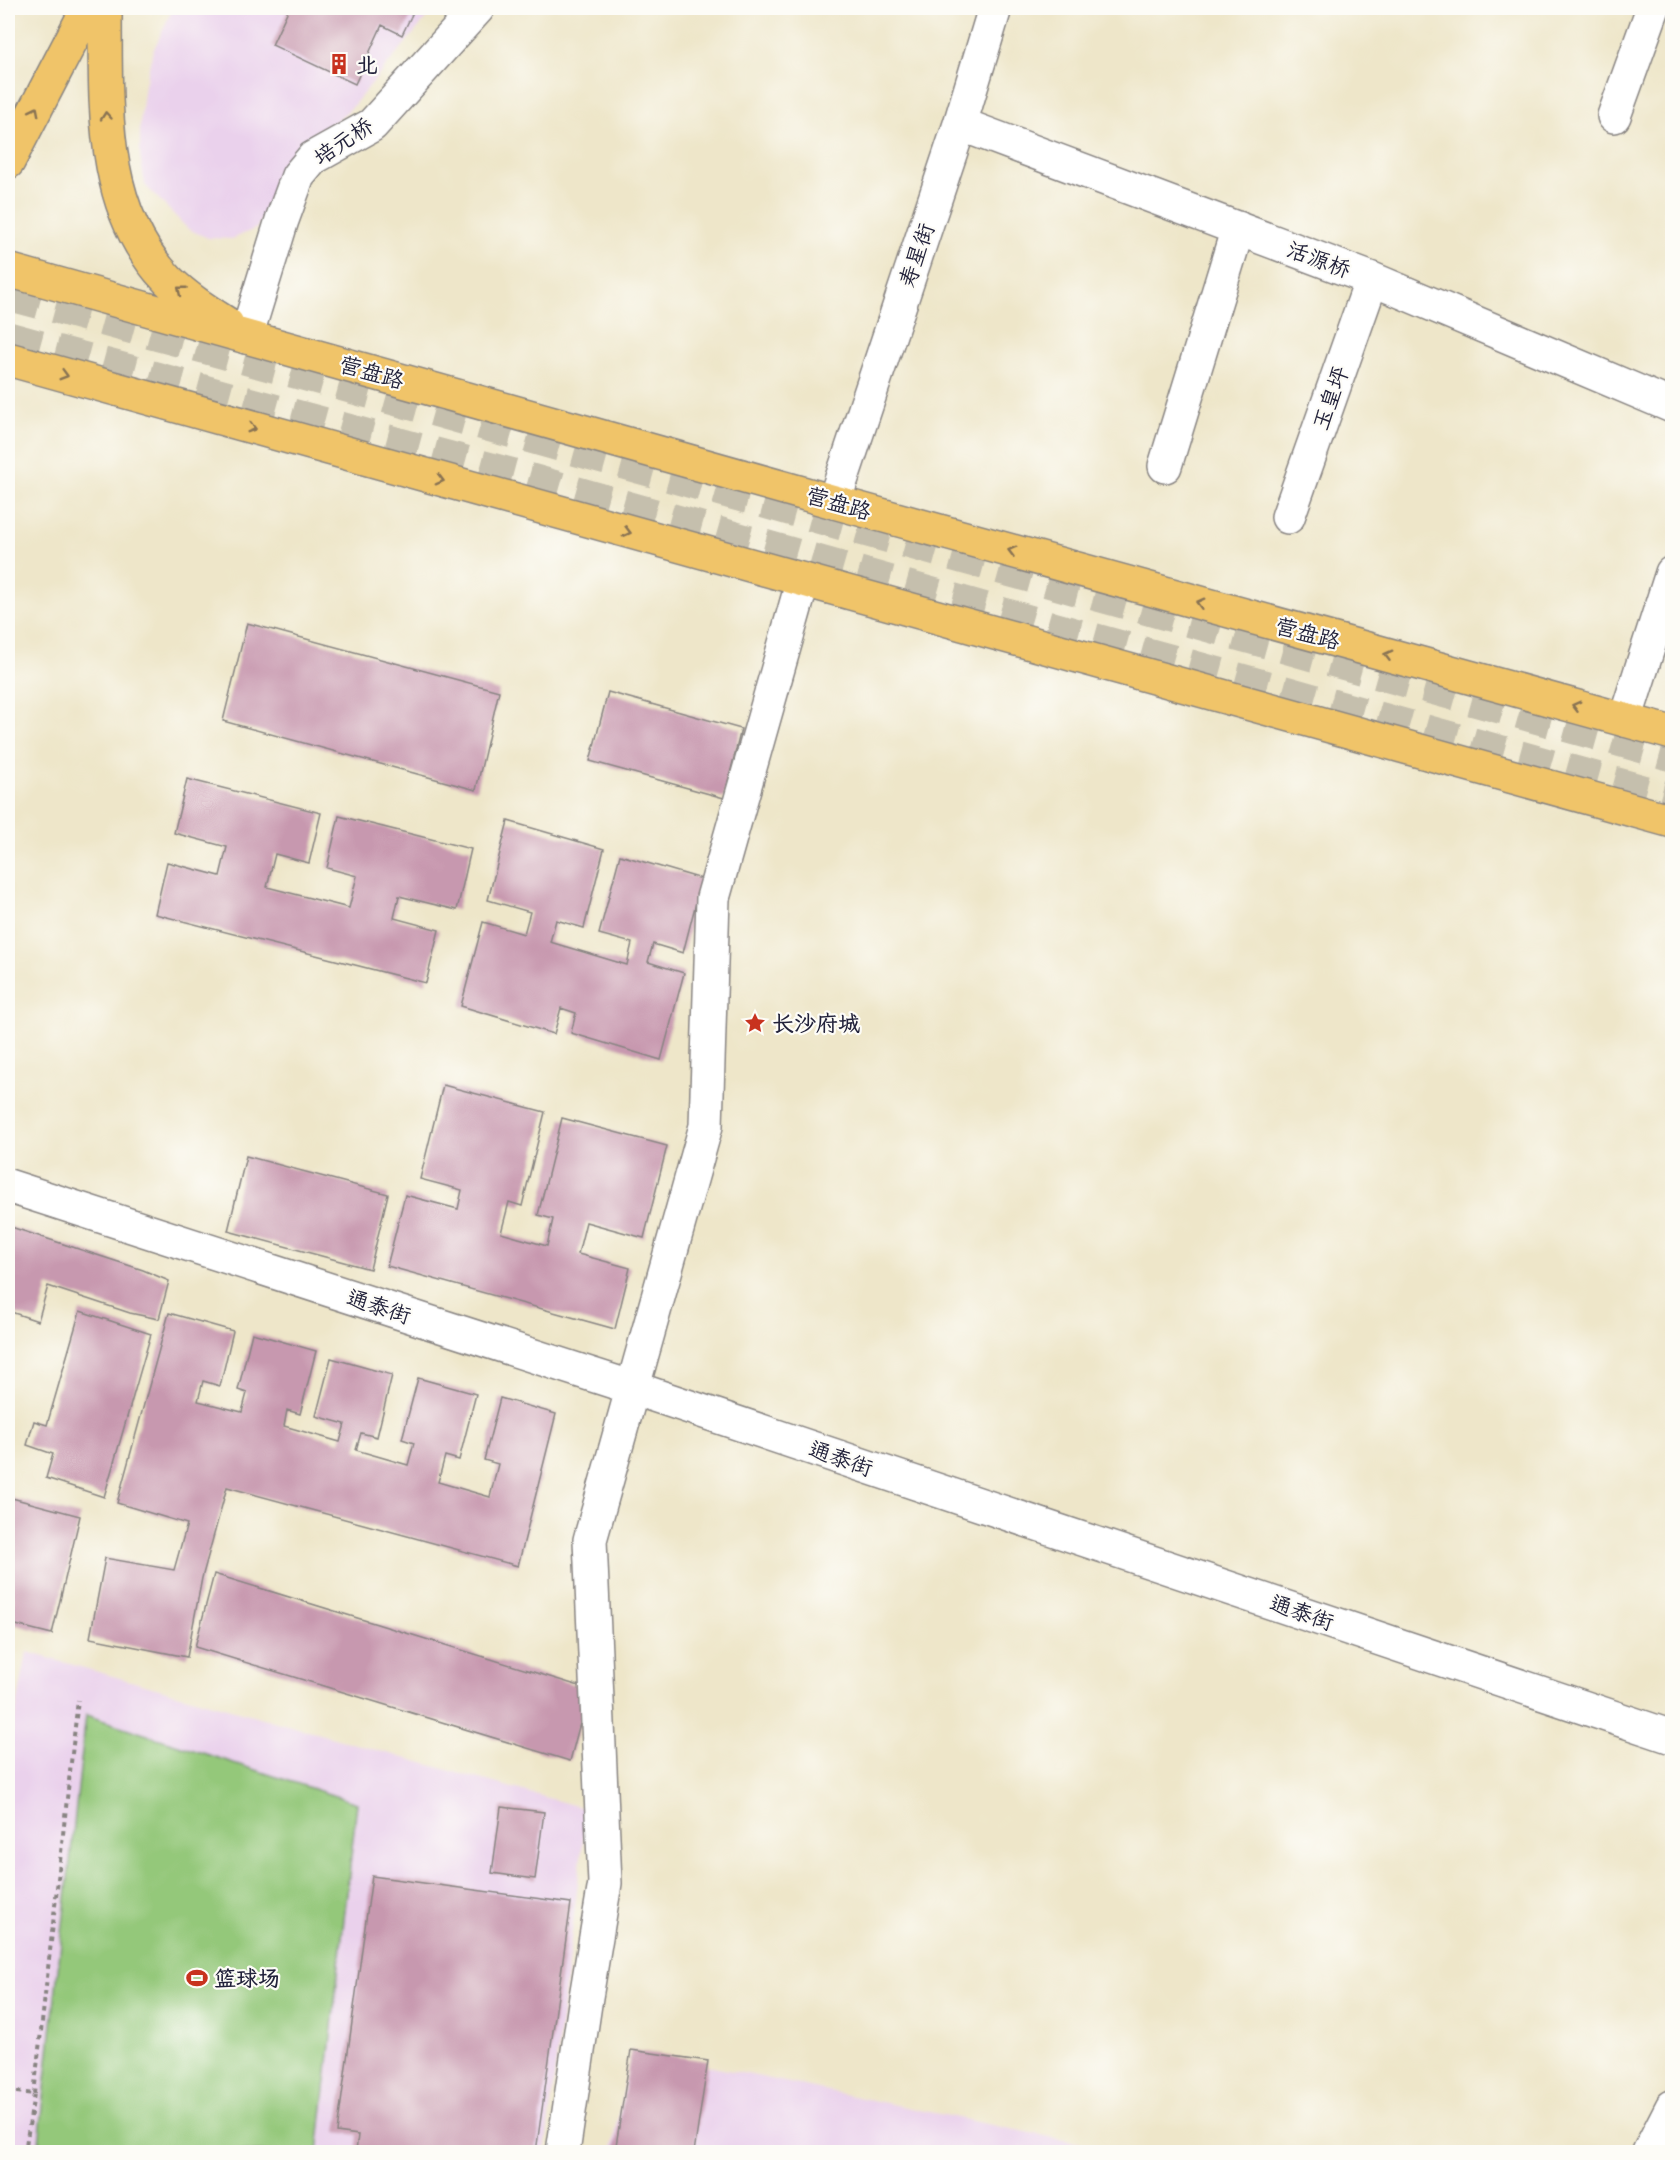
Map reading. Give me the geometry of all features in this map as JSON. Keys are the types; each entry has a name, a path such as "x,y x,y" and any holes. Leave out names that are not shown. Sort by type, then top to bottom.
{"main road":[{"path":"8,162 88,8"},
{"path":"105,8 105,107 109,152 123,202 140,243 169,280 208,312 246,337"},
{"name":"营盘路","path":"8,270 834,502 1672,733"},
{"path":"8,359 1672,820"}],"street":[{"name":"培元桥","path":"246,337 298,176 313,158 372,125 478,8"},
{"name":"寿星街","path":"834,502 996,8"},
{"path":"1614,116 1653,8"},
{"name":"活源桥","path":"960,123 1372,279 1672,406"},
{"path":"1165,466 1238,228"},
{"name":"玉皇坪","path":"1288,517 1372,279"},
{"path":"1624,720 1672,573"},
{"path":"563,2152 605,1883 590,1540 706,1126 712,898 803,580"},
{"name":"通泰街","path":"8,1186 633,1388 1672,1737"},
{"path":"1649,2152 1672,2107"}],"path":[{"path":"25,2152 34,2094 78,1700"},
{"path":"8,2091 34,2094"}],"shaded area":[{"path":"173,8 435,8 352,107 335,122 311,135 290,162 257,228 232,239 208,238 188,229 145,185 140,157 140,123 145,85 153,51"},
{"path":"27,1652 587,1809 545,2152 8,2152 8,1755"},
{"path":"631,2050 1122,2152 612,2152"}],"green space":[{"name":"篮球场","path":"86,1715 357,1803 318,2152 38,2152"}],"building":[{"name":"北","path":"289,8 415,8 402,35 382,25 355,84 272,45"},
{"path":"247,623 499,691 476,790 223,721"},
{"path":"608,692 741,729 724,798 590,761"},
{"path":"187,779 321,813 309,863 275,854 267,887 349,908 357,876 327,868 339,816 471,849 457,910 399,896 394,918 439,930 426,983 155,914 167,862 220,876 227,847 174,833"},
{"path":"508,821 604,849 584,928 556,920 550,942 627,965 632,943 599,934 620,855 702,879 683,953 653,944 648,962 684,973 661,1060 571,1033 576,1013 561,1008 554,1034 461,1006 483,922 524,934 530,912 488,900"},
{"path":"443,1085 545,1112 522,1206 509,1202 501,1233 547,1246 553,1219 538,1215 562,1118 667,1146 644,1238 586,1222 578,1254 630,1268 615,1329 387,1266 405,1195 458,1209 462,1190 420,1179"},
{"path":"246,1156 388,1194 370,1269 228,1231"},
{"path":"8,1226 143,1270 169,1281 159,1319 130,1313 48,1286 38,1321 8,1311"},
{"path":"80,1311 151,1334 104,1497 46,1478 53,1454 27,1445 34,1421 47,1425"},
{"path":"169,1313 233,1331 220,1386 203,1381 198,1401 242,1412 247,1393 238,1390 252,1333 316,1351 300,1414 287,1410 284,1426 340,1442 345,1424 316,1416 331,1358 392,1375 377,1437 361,1433 356,1450 408,1465 414,1443 402,1439 418,1378 476,1394 459,1460 445,1456 438,1482 490,1497 498,1464 484,1460 500,1398 556,1414 518,1566 227,1487 202,1578 187,1657 90,1638 105,1558 174,1570 187,1524 117,1503"},
{"path":"8,1497 80,1516 52,1634 8,1623 14,1597 8,1595"},
{"path":"214,1574 589,1689 570,1761 195,1647"},
{"path":"501,1807 544,1812 535,1879 492,1873"},
{"path":"372,1876 571,1903 536,2152 356,2152 358,2135 337,2132"},
{"path":"631,2050 708,2061 694,2152 615,2152"}],"tunnel":[{"path":"8,294 380,395 1672,755"},
{"path":"8,338 521,477 1053,628 1672,799"}],"place":[{"name":"北","path":"339,64"},
{"name":"长沙府城","path":"755,1023"},
{"name":"篮球场","path":"197,1978"}]}
